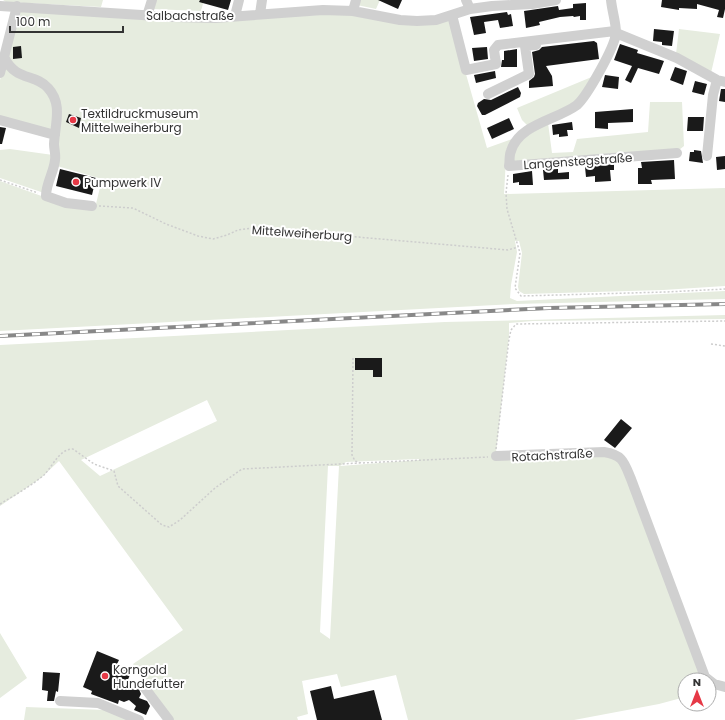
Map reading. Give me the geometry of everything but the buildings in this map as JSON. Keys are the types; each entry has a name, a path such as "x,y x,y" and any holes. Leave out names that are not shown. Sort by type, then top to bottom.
{"street":[{"path":"147,16 152,0"},
{"path":"235,16 239,0"},
{"path":"260,14 262,0"},
{"path":"353,11 356,0"},
{"name":"Salbachstraße","path":"0,4 147,16 215,18 323,10 353,11 400,20 436,20 452,15 468,4 532,4 556,0"},
{"path":"611,0 615,34"},
{"path":"0,73 2,58 17,6"},
{"path":"452,15 466,70 496,64 494,50 498,45 615,34 677,58 721,81 713,95 707,156"},
{"path":"488,94 529,74 525,46 615,34"},
{"name":"Langenstegstraße","path":"615,34 594,82 584,97 576,105 531,128 519,138 511,150 509,166 677,153"},
{"path":"2,58 8,66 18,74 47,86 55,98 57,106 55,160 47,185 46,196 66,203 92,206"},
{"path":"0,120 55,135"},
{"name":"Rotachstraße","path":"496,456 604,452 617,454 623,460 705,677 714,684 725,687"},
{"path":"144,687 169,720"},
{"path":"60,701 98,703 139,720"}],"path":[{"path":"509,166 506,193 507,208 520,253 515,288 518,293 525,297 725,289"},
{"path":"0,180 46,196"},
{"name":"Mittelweiherburg","path":"92,206 133,208 166,224 198,236 213,239 238,230 253,228 508,250 518,247"},
{"name":"Rotachstraße","path":"496,456 508,339 511,330 516,324 725,321"},
{"path":"711,344 725,346"},
{"path":"353,358 352,455 355,461 361,463"},
{"path":"0,504 44,474 61,454 68,449 73,449 94,464 114,471 118,486 162,525 169,527 180,520 215,488 242,468 496,456"}],"shaded area":[{"path":"3,0 103,0 101,7 6,2"},
{"path":"155,0 204,0 201,11 152,9"},
{"path":"358,0 380,0 376,9 357,5"},
{"path":"19,11 260,17 348,14 450,18 487,148 512,139 506,158 504,194 725,188 725,286 663,290 524,294 519,291 518,287 522,253 519,241 515,241 517,252 510,298 517,301 725,291 725,299 515,304 0,331 0,181 47,198 96,204 102,179 57,166 58,135 0,118 0,80 16,14"},
{"path":"679,29 720,34 711,73 676,54"},
{"path":"594,76 579,100 528,126 522,120 517,108"},
{"path":"650,102 682,102 684,146 679,150 514,162 514,150 520,140 548,123 552,153 573,152 577,139 648,132"},
{"path":"10,149 53,155 44,193 0,178 0,150"},
{"path":"725,315 725,319 533,321 509,323 509,336 496,453 591,449 623,454 627,478 703,672 677,672 677,699 574,720 408,720 396,675 341,687 337,674 302,681 308,714 297,717 298,720 171,720 133,664 183,630 59,461 41,478 0,506 0,345 445,322","holes":["207,400 217,421 100,476 81,460","419,460 340,466 346,462","328,466 339,466 330,639 320,632"]},
{"path":"0,633 27,678 0,698"},
{"path":"26,707 105,710 129,720 24,720"}],"railway":[{"path":"0,336 549,308 725,304"}],"place":[{"name":"Textildruckmuseum Mittelweiherburg","path":"73,120"},
{"name":"Pumpwerk IV","path":"76,182"},
{"name":"Korngold Hundefutter","path":"105,676"}]}
